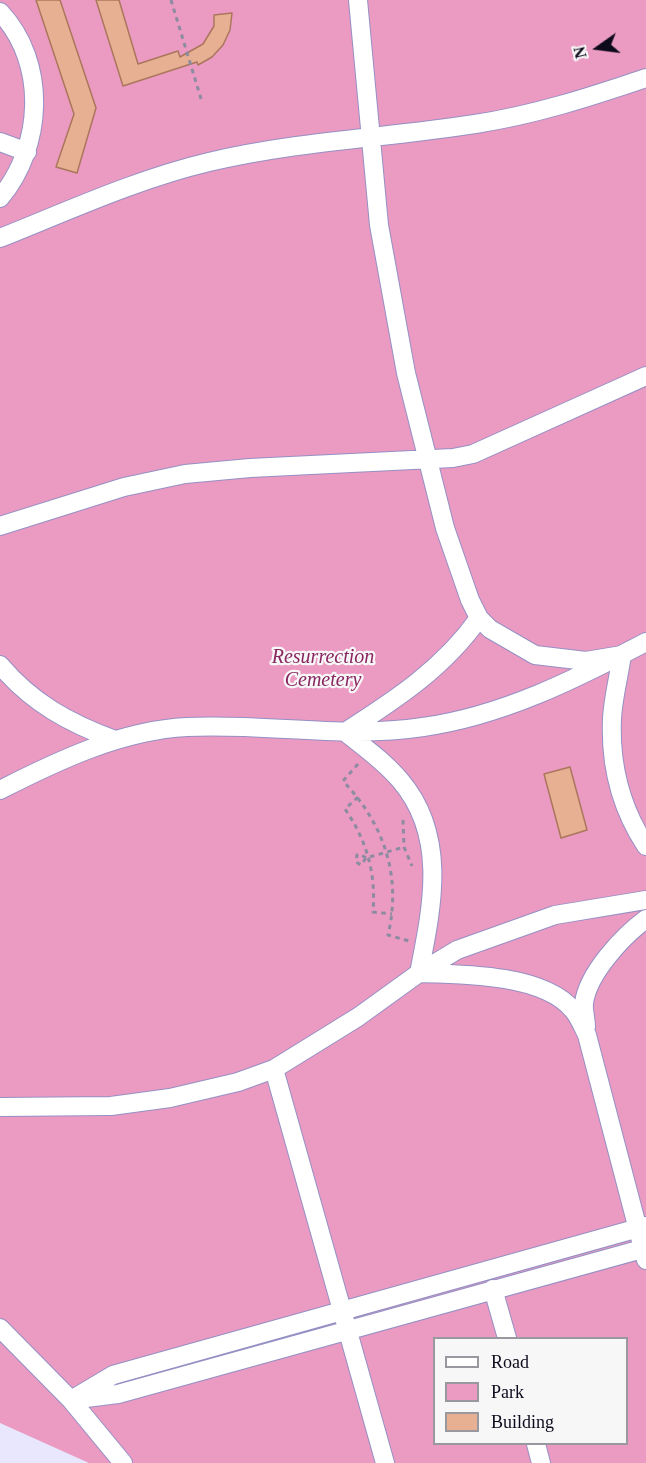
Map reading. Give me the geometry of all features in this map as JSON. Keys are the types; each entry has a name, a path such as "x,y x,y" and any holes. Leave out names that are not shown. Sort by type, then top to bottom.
{"lane":[{"path":"358,0 379,225 406,373 445,528 470,600 479,618 490,629 535,655 586,661 622,655"},
{"path":"0,12 24,49 33,82 34,118 27,152 12,184 0,198"},
{"path":"0,238 136,184 207,162 269,150 476,124 563,105 646,78"},
{"path":"0,142 27,152"},
{"path":"0,526 124,488 185,474 250,468 428,459 473,454 646,376"},
{"path":"345,732 394,701 421,680 465,638 479,618"},
{"path":"0,790 31,774 114,740 185,727 379,732 425,727 482,714 536,696 646,642"},
{"path":"622,655 612,718 614,761 619,788 630,818 646,846"},
{"path":"0,665 16,684 59,717 114,740"},
{"path":"345,732 401,781 417,806 431,839 434,874 425,945 419,972"},
{"path":"0,1107 111,1106 170,1098 237,1082 274,1069 358,1017 419,972 457,950 555,915 646,900"},
{"path":"71,1400 118,1394 493,1289 645,1252 642,1228 587,1035 584,1003 592,980 628,932 646,919"},
{"path":"419,972 489,977 539,989 559,998 573,1010 587,1035"},
{"path":"274,1069 385,1463"},
{"path":"71,1400 113,1375 642,1228"},
{"path":"493,1289 507,1337"},
{"path":"0,1328 71,1400 123,1463"},
{"path":"536,1445 541,1463"}],"path":[{"path":"171,0 202,102"},
{"path":"370,752 343,780 376,823 388,853 393,886 392,914 388,935 425,945"},
{"path":"358,797 345,809 360,832 373,875 373,912 392,914"},
{"path":"368,858 404,848"}],"green space":[{"name":"Resurrection Cemetery","path":"0,0 646,0 646,1463 89,1463 0,1423"}],"building":[{"path":"36,0 60,0 96,108 77,173 56,167 74,114"},
{"path":"96,0 119,0 138,64 178,51 180,57 203,44 214,26 214,15 232,13 230,30 223,45 212,57 198,65 197,62 123,86"},
{"path":"570,767 587,830 561,838 544,774"}]}
